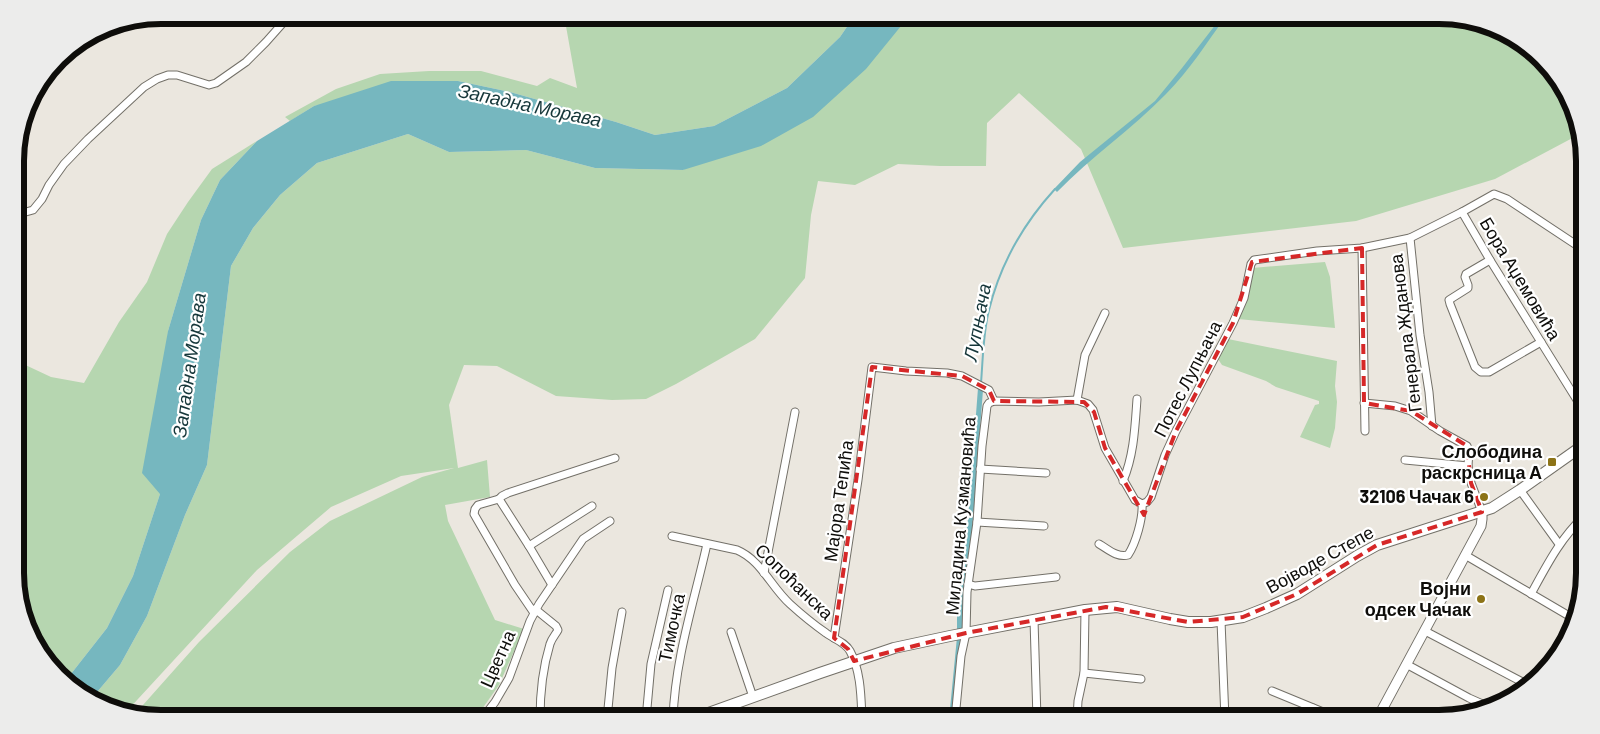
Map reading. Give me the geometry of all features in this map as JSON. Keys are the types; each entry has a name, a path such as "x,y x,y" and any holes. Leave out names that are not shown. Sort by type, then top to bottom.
{"main road":[{"name":"Војводе Степе","path":"717,710 894,648 1085,610 1113,607 1180,621 1220,621 1250,614 1282,601 1310,586 1376,545 1492,508 1576,450"}],"street":[{"path":"24,213 33,210 64,164 144,87 168,75 177,75 209,85 216,83 246,62 282,24"},
{"path":"1364,430 1362,248 1410,238 1494,194 1507,199 1576,245"},
{"name":"Бора Аџемовића","path":"1462,212 1576,400"},
{"name":"Генерала Жданова","path":"1410,238 1432,426"},
{"name":"Потес Лупњача","path":"1099,544 1123,556 1128,555 1131,550 1141,518 1142,504 1151,497 1176,431 1233,323 1244,298 1252,262 1257,259 1300,253 1362,248"},
{"path":"1490,260 1466,274 1465,279 1468,288 1449,300 1475,367 1482,372 1489,372 1541,342"},
{"path":"1105,313 1085,355 1077,400 1088,404 1094,412 1105,448 1134,500 1142,504"},
{"name":"Мајора Тепића","path":"834,638 858,480 872,368 948,373 962,376 989,390 994,401"},
{"path":"1123,481 1134,440 1138,399"},
{"name":"Миладина Кузмановића","path":"957,710 987,406 994,401 1077,400"},
{"path":"1364,403 1401,407 1467,446 1469,450 1468,466 1473,488 1482,512 1481,526 1382,710"},
{"path":"764,573 795,412"},
{"path":"540,710 541,692 548,653 558,630 556,626 534,611 515,586 474,514 474,509 478,505 499,499 508,493 615,458"},
{"path":"1405,460 1468,466"},
{"path":"980,469 1046,473"},
{"path":"1520,490 1559,544"},
{"path":"499,499 530,546 552,585"},
{"path":"530,546 592,506"},
{"name":"Цветна","path":"489,710 509,678 534,611 586,537 610,521"},
{"path":"977,522 1044,526"},
{"path":"1531,594 1559,544 1576,523"},
{"name":"Сопоћанска","path":"672,536 737,550 745,554 790,604 848,649 854,661"},
{"name":"Тимочка","path":"674,710 680,660 707,544"},
{"path":"1466,555 1569,616"},
{"path":"968,584 975,586 1056,577"},
{"path":"647,710 651,664 668,590"},
{"path":"1078,710 1084,672 1085,610"},
{"path":"607,710 622,612"},
{"path":"1034,620 1037,710"},
{"path":"1220,621 1225,710"},
{"path":"1425,631 1522,682"},
{"path":"731,632 754,697"},
{"path":"854,661 861,710"},
{"path":"1406,664 1481,703"},
{"path":"1084,672 1142,679"},
{"path":"1272,691 1318,710"}],"highlighted area":[{"path":"1362,248 1364,403 1411,411 1467,446 1471,483 1482,512 1377,545 1297,594 1243,617 1188,622 1106,607 966,633 854,661 848,649 834,638 872,367 962,376 989,390 994,401 1084,402 1094,412 1105,448 1144,515 1176,431 1233,323 1252,262"}],"green space":[{"path":"566,24 849,24 840,37 787,88 714,126 655,135 510,92 458,81 314,106 290,121 285,117 336,89 380,74 429,71 481,71 537,86 550,78 577,88"},
{"path":"902,24 1439,24 1466,26 1508,42 1536,64 1558,92 1566,109 1574,137 1495,179 1356,221 1123,248 1081,149 1019,93 987,123 986,166 898,164 855,185 818,181 811,215 805,278 755,339 646,399 612,400 556,396 497,366 464,365 449,405 458,468 487,460 490,497 445,505 448,521 495,620 524,629 499,685 481,710 140,709 199,642 290,552 330,521 422,477 454,468 401,476 331,507 257,570 131,707 96,694 120,665 147,616 185,515 207,465 231,266 253,228 280,195 317,163 408,134 449,152 526,150 595,168 683,170 888,40"},
{"path":"257,141 220,180 201,220 168,331 160,494 133,576 107,628 70,675 52,657 42,642 28,608 25,591 24,364 51,377 84,383 119,322 147,282 167,234 212,169"},
{"path":"1325,262 1330,277 1335,328 1238,319 1252,268"},
{"path":"1228,339 1337,361 1335,428 1330,448 1300,437 1315,405 1319,404 1319,401 1276,387 1266,381 1222,365 1218,356"}],"water":[{"name":"Западна Морава","path":"849,24 903,24 866,69 813,117 761,146 683,170 595,168 526,150 449,152 408,134 317,163 280,195 253,228 231,266 207,465 185,515 147,616 120,665 96,694 70,675 107,628 133,576 160,494 142,473 168,331 201,220 220,180 257,141 314,106 391,81 458,81 510,92 655,135 714,126 787,88 840,37"},
{"path":"1216,24 1221,24 1191,66 1153,107 1057,192 1054,189 1080,162 1155,101"},
{"path":"978,388 983,390 964,635 955,710 950,710 957,637 957,602 968,519"}],"waterway":[{"name":"Лупњача","path":"981,383 987,319 1000,277 1023,230 1055,189"}],"place":[{"name":"Слободина раскрсница А","path":"1552,462"},
{"name":"32106 Чачак 6","path":"1484,497"},
{"name":"Војни одсек Чачак","path":"1481,599"}]}
